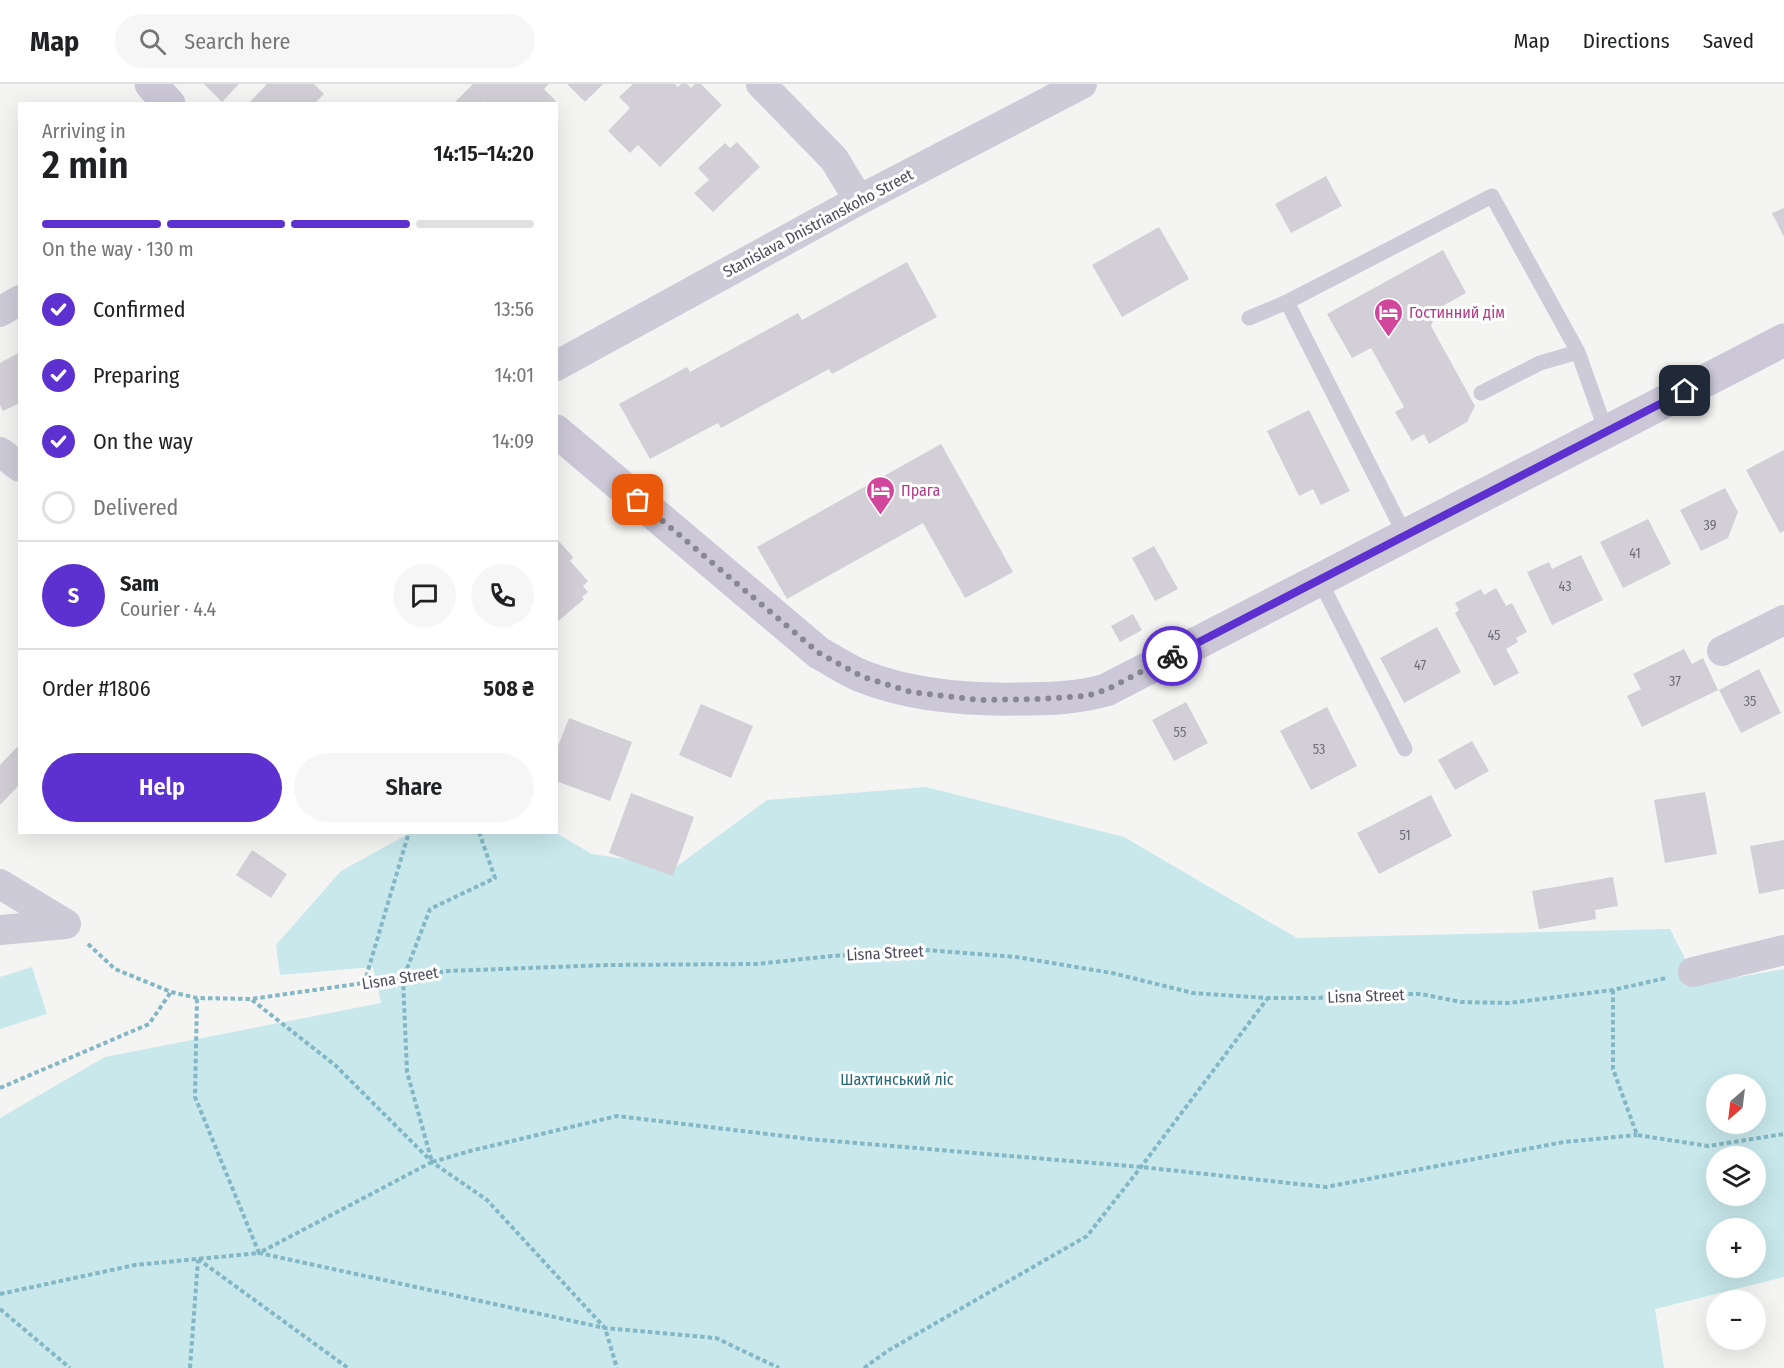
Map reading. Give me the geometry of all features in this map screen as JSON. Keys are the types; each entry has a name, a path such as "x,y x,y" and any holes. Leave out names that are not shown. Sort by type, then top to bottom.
{"street":[{"path":"151,84 167,102"},
{"path":"761,84 834,159 859,200"},
{"name":"Stanislava Dnistrianskoho Street","path":"558,365 859,200 1082,84"},
{"path":"0,312 18,301"},
{"path":"558,432 819,653 863,677 911,692 980,700 1086,696 1106,690 1784,340"},
{"path":"0,452 18,466"},
{"path":"1722,651 1784,620"},
{"path":"0,884 66,924"},
{"path":"0,930 66,924"},
{"path":"1693,972 1784,950"}],"lane":[{"path":"1249,318 1287,302 1492,196 1578,352 1606,431"},
{"path":"1287,302 1405,535"},
{"path":"1481,393 1540,363 1578,352"},
{"path":"1319,579 1405,749"}],"path":[{"path":"364,984 408,834"},
{"path":"432,1162 407,1072 402,979 429,909 495,878 480,834"},
{"name":"Lisna Street","path":"66,924 115,969 171,992 196,998 251,999 448,971 607,965 756,964 926,950 1016,957 1112,973 1193,993 1268,998 1421,994 1461,1002 1509,1003 1613,990 1693,972"},
{"path":"1613,990 1613,1069 1637,1135"},
{"path":"0,1088 149,1024 171,992"},
{"path":"196,998 195,1096 259,1253"},
{"path":"864,1368 889,1350 1087,1236 1268,998"},
{"path":"251,999 335,1065 432,1162 487,1200 605,1328 617,1368"},
{"path":"259,1253 432,1162 617,1116 810,1139 1141,1167 1326,1187 1564,1142 1637,1135 1708,1146 1784,1134"},
{"path":"0,1294 135,1265 259,1253 605,1328 716,1338 779,1368"},
{"path":"190,1368 198,1259"},
{"path":"198,1259 348,1368"},
{"path":"0,1309 69,1368"}],"green space":[{"name":"Шахтинський ліс","path":"926,787 1124,837 1297,938 1670,929 1698,984 1784,969 1784,1277 1732,1290 1706,1290 1706,1296 1655,1309 1664,1368 0,1368 0,1118 105,1057 381,1003 373,967 280,975 276,945 341,871 408,834 558,834 592,854 676,867 767,800"},
{"path":"32,967 47,1014 0,1029 0,977"}],"building":[{"path":"204,84 239,84 222,102"},
{"path":"267,84 314,84 324,94 316,102 250,102"},
{"path":"473,84 549,84 544,89 556,101 457,102"},
{"path":"567,84 603,84 585,102"},
{"path":"633,84 675,84 678,87 681,84 687,84 691,88 695,84 701,84 722,105 660,167 638,145 630,153 608,131 630,108 619,97"},
{"path":"737,142 760,167 713,212 694,193 709,180 698,168 725,143 730,148"},
{"path":"1326,176 1342,206 1291,233 1275,204"},
{"path":"1784,208 1784,237 1772,213"},
{"path":"1159,227 1189,279 1122,317 1092,265"},
{"name":"Гостинний дім","path":"1443,250 1466,293 1439,308 1431,326 1475,406 1467,422 1429,444 1424,434 1412,441 1395,412 1404,407 1371,348 1352,358 1327,314"},
{"path":"907,262 937,317 832,374 829,369 721,428 718,423 650,459 619,404 687,367 690,372 798,313 802,320"},
{"path":"18,353 18,404 3,411 0,405 0,363"},
{"path":"1309,410 1350,491 1321,505 1313,489 1299,496 1267,431"},
{"path":"941,444 1013,572 965,598 923,523 787,599 757,547"},
{"path":"1784,450 1784,531 1780,533 1746,470"},
{"path":"1725,488 1738,512 1728,538 1701,551 1680,510"},
{"path":"1648,519 1671,564 1623,588 1600,542"},
{"path":"558,540 573,557 570,561 588,581 583,586 588,592 582,597 584,599 558,621"},
{"path":"1154,546 1178,589 1155,601 1132,558"},
{"path":"1581,555 1603,600 1552,625 1527,572 1549,562 1552,569"},
{"path":"1496,588 1506,606 1512,603 1527,632 1516,638 1518,642 1506,649 1519,673 1494,686 1455,613 1459,610 1455,603 1481,589 1484,595"},
{"path":"1133,614 1142,630 1120,642 1111,626"},
{"path":"1437,627 1461,672 1404,703 1380,658"},
{"path":"1684,649 1692,664 1703,658 1718,690 1642,727 1627,696 1641,689 1633,674"},
{"path":"1759,669 1781,713 1741,733 1719,690"},
{"path":"1186,702 1208,743 1174,761 1152,720"},
{"path":"701,704 753,726 731,778 679,755"},
{"path":"1327,707 1357,766 1311,790 1280,731"},
{"path":"569,718 632,742 610,801 558,782 558,746"},
{"path":"1472,741 1489,771 1455,790 1438,760"},
{"path":"18,748 18,786 0,805 0,765"},
{"path":"1705,792 1717,854 1665,863 1654,800"},
{"path":"631,793 694,817 673,876 609,853"},
{"path":"1431,795 1452,836 1379,874 1357,833"},
{"path":"1784,840 1784,889 1759,894 1750,846"},
{"path":"252,850 287,874 271,898 236,875"},
{"path":"1613,877 1618,906 1595,910 1596,919 1539,929 1532,891"}],"way so far":[{"path":"638,500 819,653 863,677 911,692 980,700 1086,696 1106,690 1172,656"}],"place":[{"name":"Гостинний дім","path":"1388,338"},
{"name":"Прага","path":"880,516"}],"route":[{"path":"1172,656 1685,391"}]}
